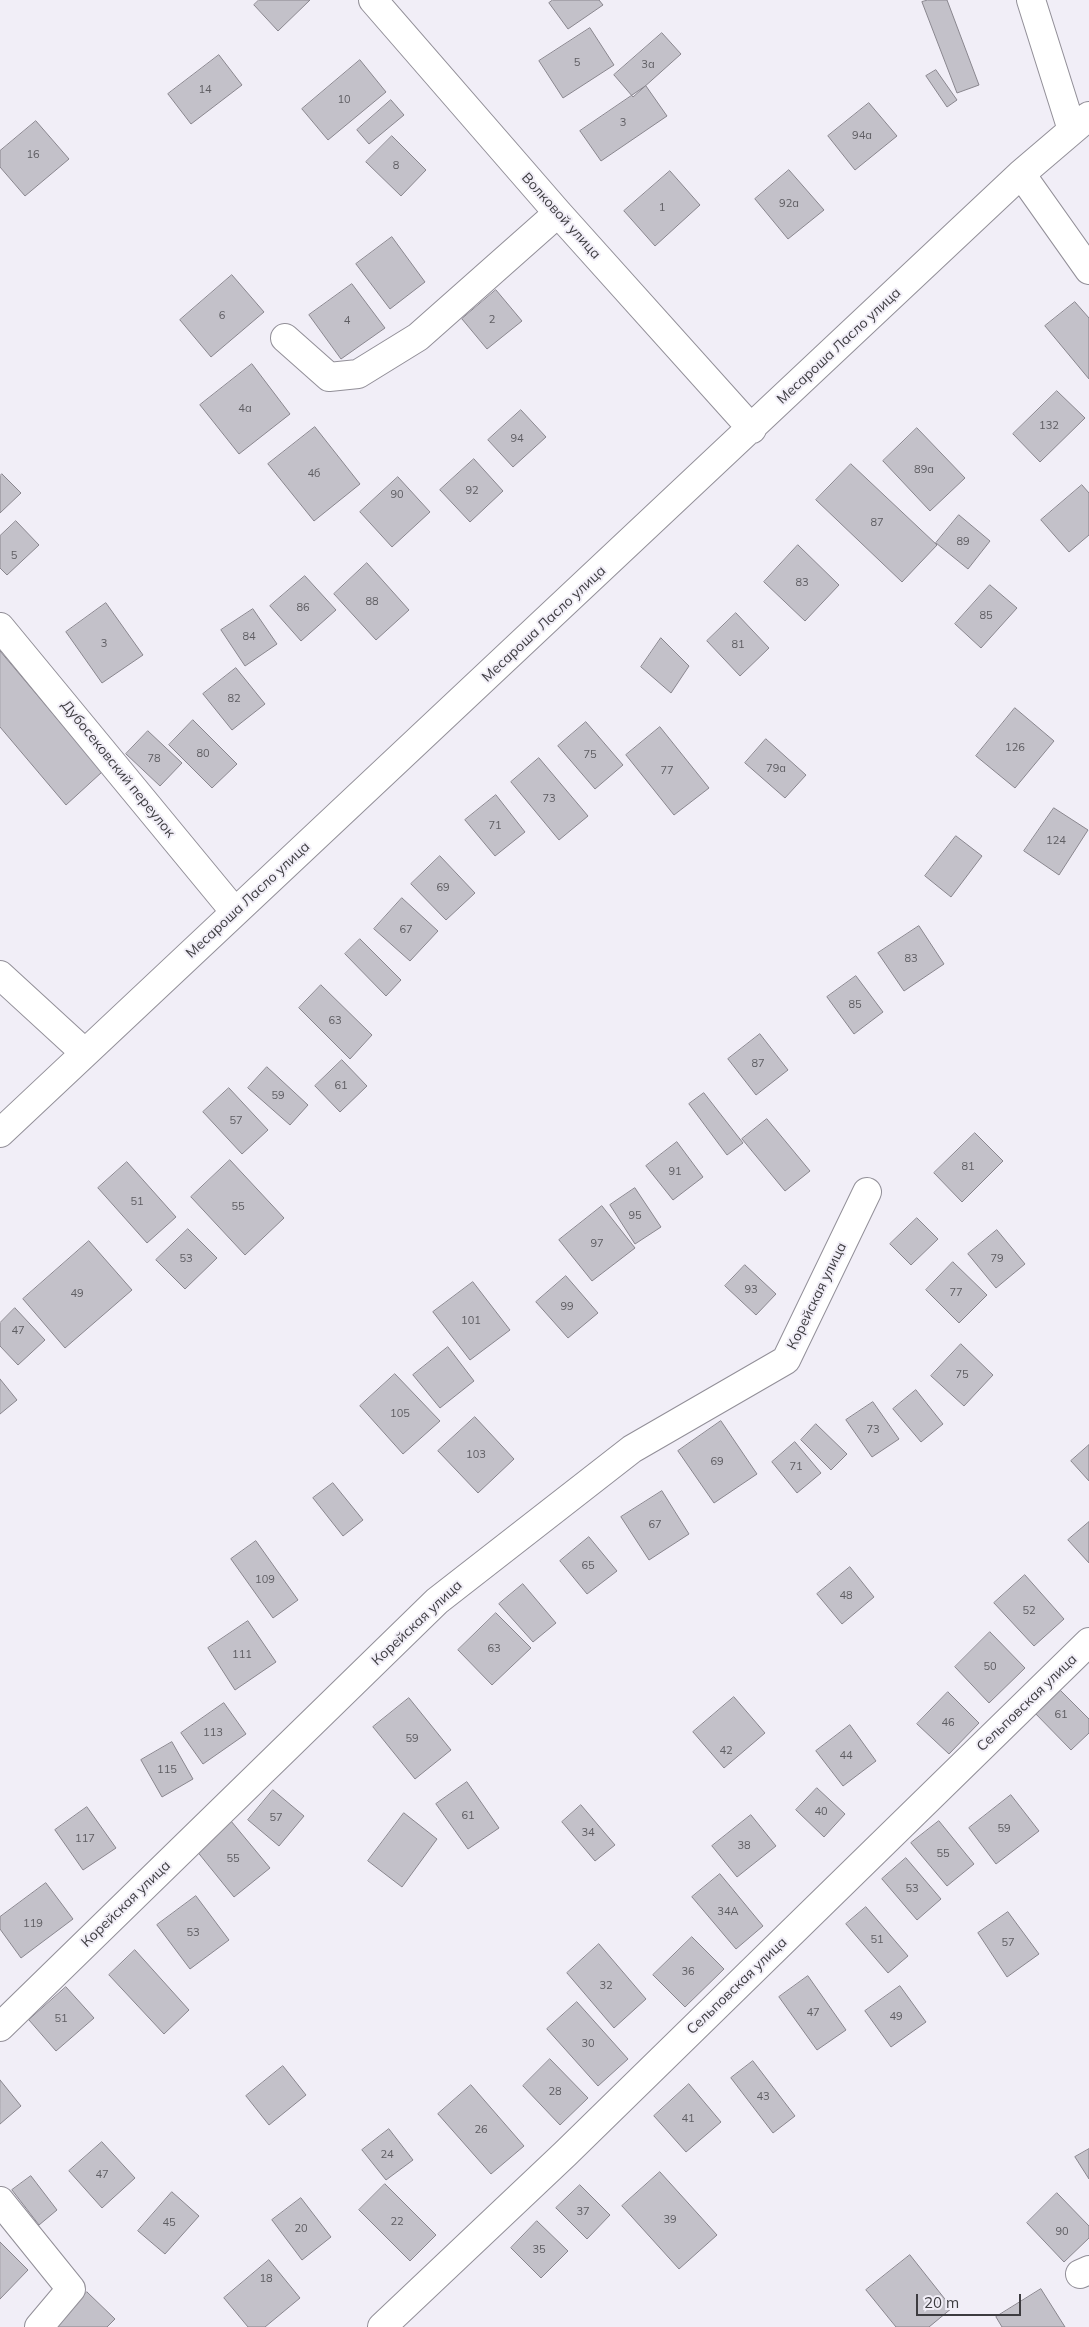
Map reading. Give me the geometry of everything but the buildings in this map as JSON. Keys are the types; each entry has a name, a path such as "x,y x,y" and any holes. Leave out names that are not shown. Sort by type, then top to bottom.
{"street":[{"name":"Волковой улица","path":"373,0 558,213 752,429"},
{"path":"1031,0 1081,123"},
{"name":"Месароша Ласло улица","path":"0,1133 752,429 1021,174 1081,123"},
{"path":"1021,174 1089,270"},
{"path":"285,338 329,377 358,374 418,337 558,213"},
{"name":"Дубосековский переулок","path":"0,627 235,912"},
{"path":"0,974 85,1053"},
{"name":"Корейская улица","path":"0,2027 436,1601 632,1449 786,1360 867,1192"},
{"name":"Сельповская улица","path":"382,2327 572,2148 1089,1642"},
{"path":"0,2201 71,2289 39,2327"}]}
